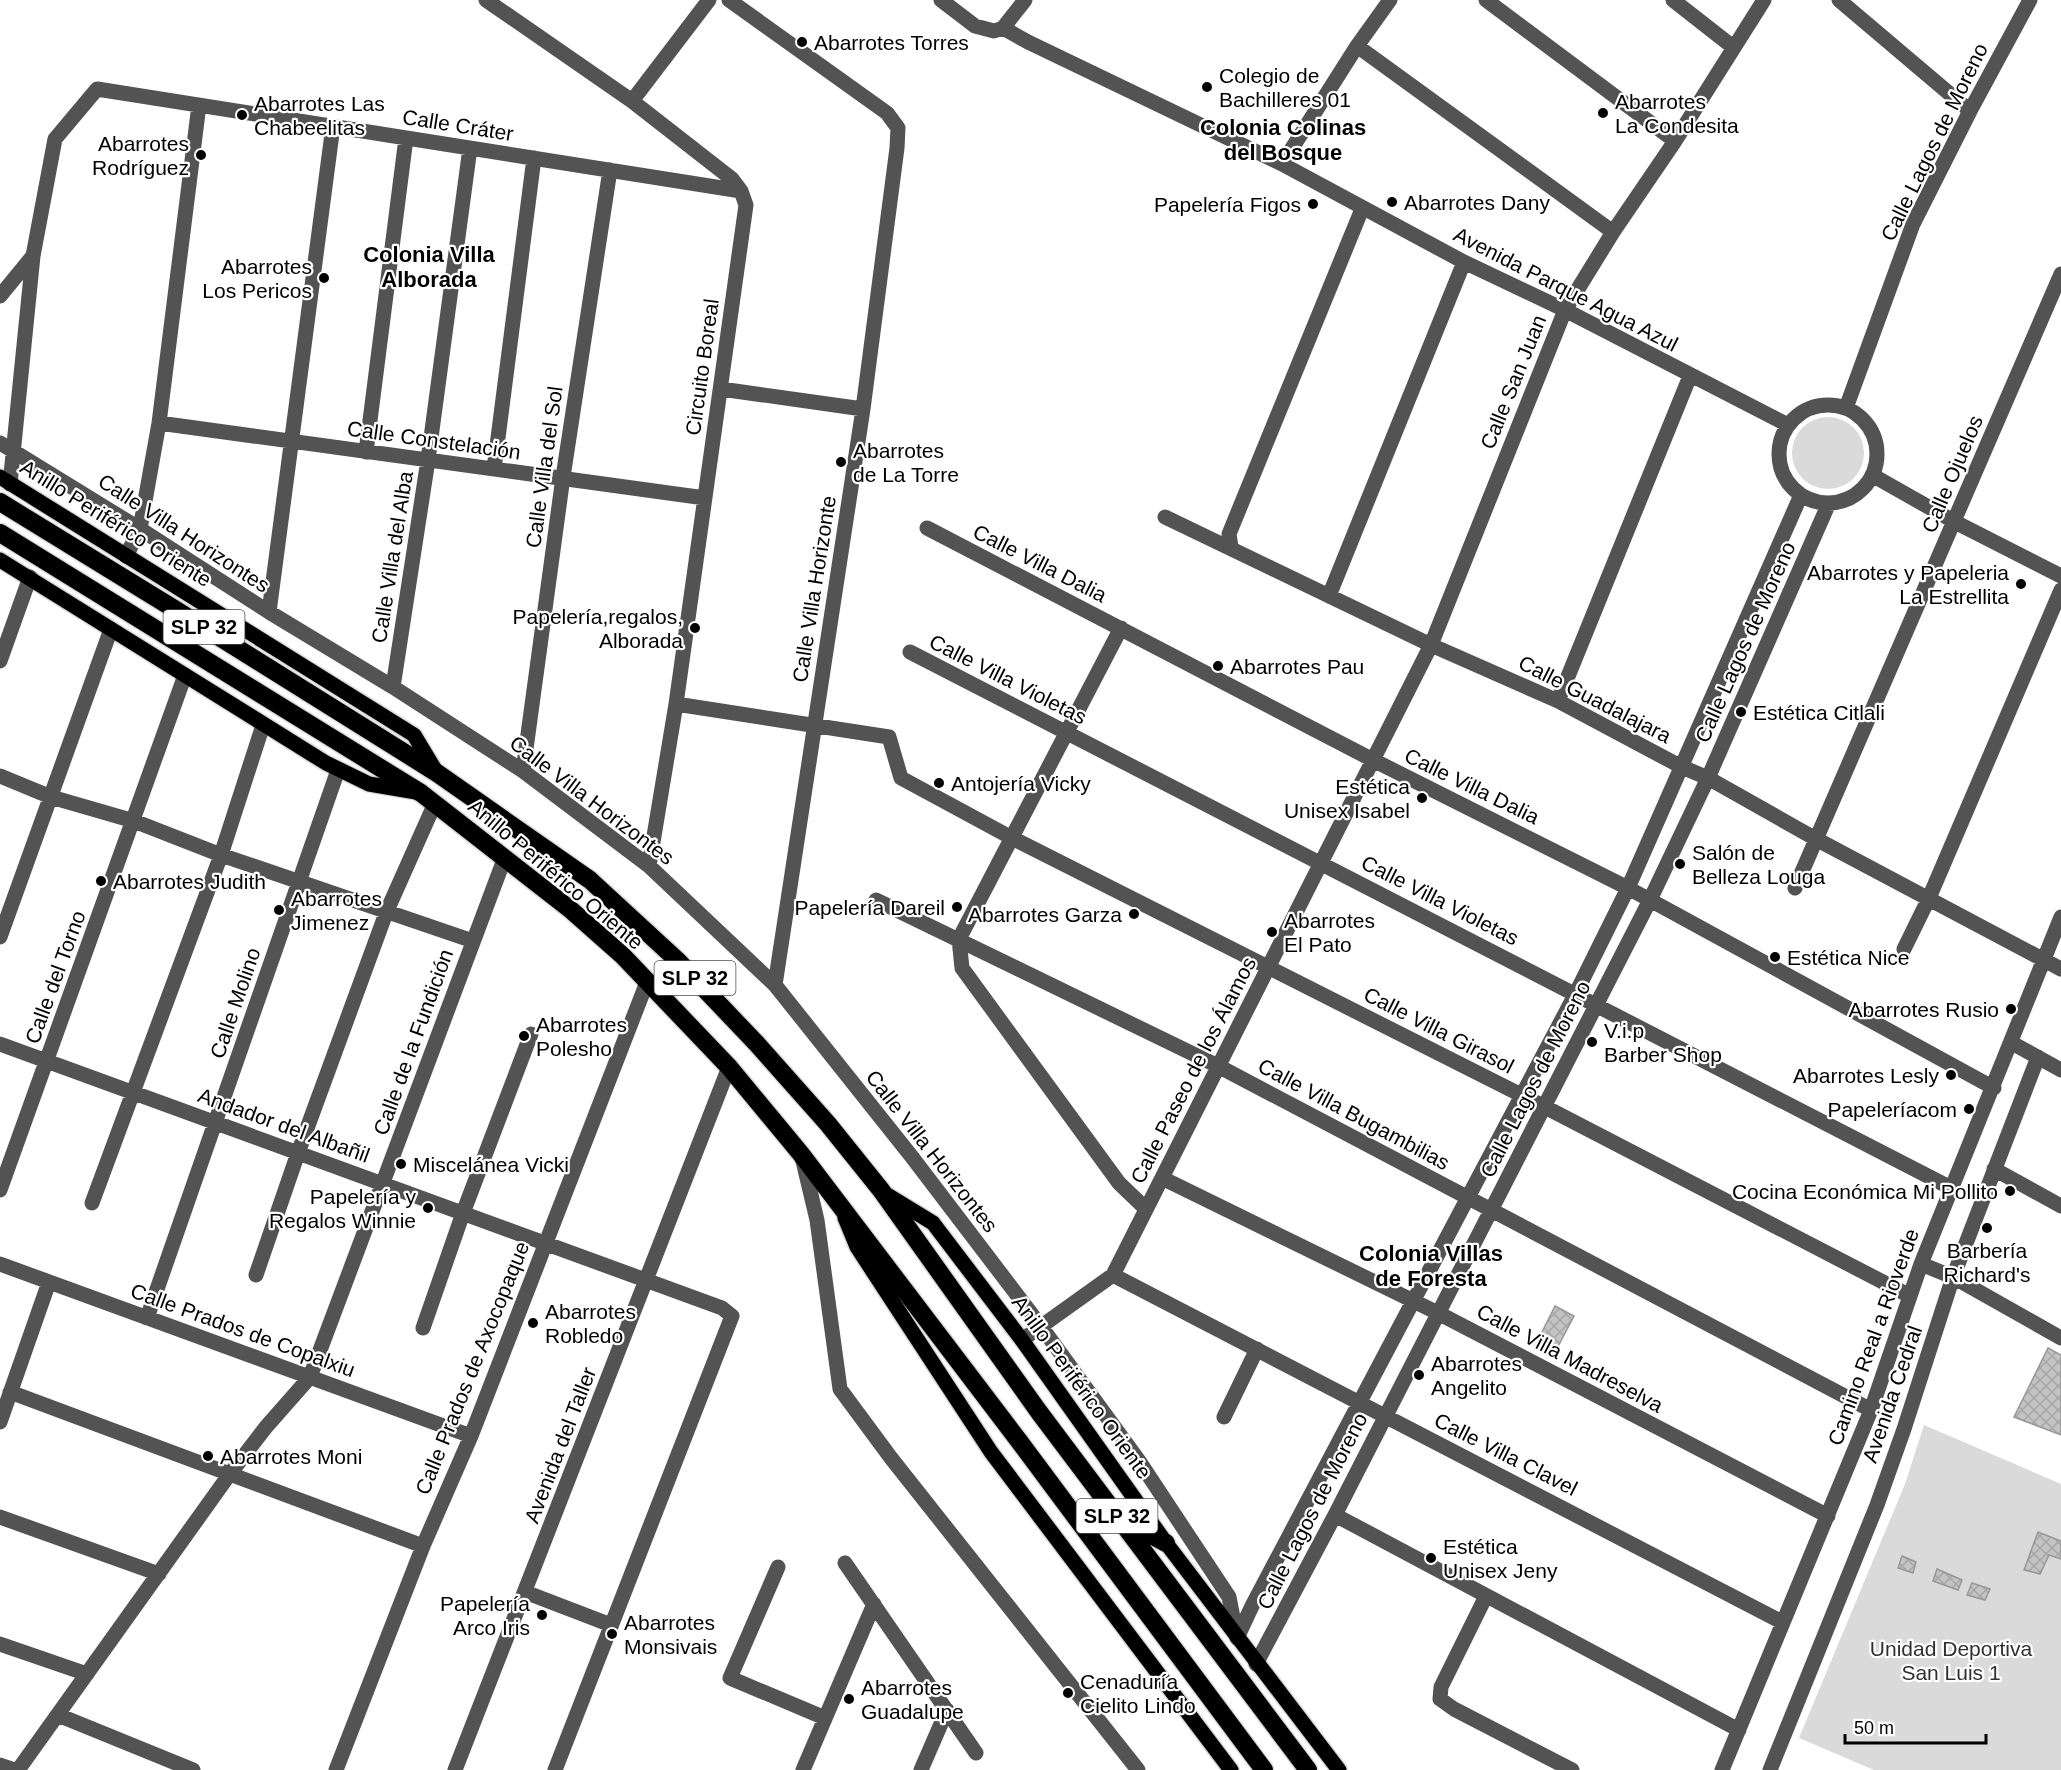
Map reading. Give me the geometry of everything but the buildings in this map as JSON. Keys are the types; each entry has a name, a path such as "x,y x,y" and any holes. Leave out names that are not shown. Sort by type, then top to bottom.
{"highway":[{"name":"Anillo Periférico Oriente","path":"0,502 437,773 590,880 677,960 757,1044 828,1124 880,1190 1039,1412 1308,1770"},
{"name":"Anillo Periférico Oriente","path":"0,533 428,798 505,857 623,956 729,1067 801,1154 1019,1440 1264,1770"},
{"path":"1119,1518 1166,1544"}],"main road":[{"name":"Anillo Periférico Oriente","path":"5,480 414,735 437,773"},
{"name":"Anillo Periférico Oriente","path":"0,560 338,770 369,784 428,798"},
{"name":"Anillo Periférico Oriente","path":"880,1190 933,1223 1022,1340 1166,1544 1339,1770"},
{"name":"Anillo Periférico Oriente","path":"840,1207 857,1247 991,1452 1231,1770"}],"street":[{"path":"486,0 632,101 732,179 741,191"},
{"path":"632,101 709,0"},
{"name":"Calle Villa Horizonte","path":"729,0 887,113 898,128 862,409 775,985"},
{"path":"941,0 975,26 994,31 1003,28 1025,0"},
{"path":"1282,164 1357,46 1390,0"},
{"path":"1486,0 1675,141"},
{"path":"1673,0 1733,47"},
{"name":"Calle San Juan","path":"1431,645 1565,310 1764,0"},
{"path":"1839,0 1970,111"},
{"name":"Calle Lagos de Moreno","path":"1846,408 1913,224 2030,0"},
{"name":"Avenida Parque Agua Azul","path":"1003,28 1282,164 1464,262 1565,310 1788,425"},
{"path":"1357,46 1613,232"},
{"name":"Calle Cráter","path":"33,256 55,139 97,89 741,191"},
{"path":"126,556 140,529 159,423 199,105"},
{"path":"269,612 333,126"},
{"path":"366,452 406,138"},
{"name":"Calle Villa del Alba","path":"393,687 428,460 470,148"},
{"path":"494,469 534,158"},
{"name":"Calle Villa del Sol","path":"524,771 563,477 610,170"},
{"name":"Circuito Boreal","path":"649,866 676,704 721,389 746,205 741,191"},
{"path":"1231,547 1229,534 1362,209"},
{"path":"0,296 33,256"},
{"path":"5,480 6,446 33,256"},
{"path":"1329,596 1464,262"},
{"name":"Calle Ojuelos","path":"1795,888 2061,274"},
{"path":"1558,701 1690,376"},
{"path":"721,389 862,409"},
{"path":"1830,405 1846,408 1860,416 1870,428 1876,444 1877,460 1872,475 1865,486 1843,501 1829,503 1814,501 1801,495 1789,484 1780,462 1781,439 1788,425 1800,414 1814,407 1830,405"},
{"name":"Calle Constelación","path":"159,423 705,498"},
{"name":"Calle Villa Horizontes","path":"6,446 524,771 649,866 775,985 912,1157 1041,1325 1139,1461 1229,1597 1237,1638"},
{"path":"1872,475 1955,522 2061,576"},
{"name":"Calle Lagos de Moreno","path":"1237,1638 1576,993 1628,888 1801,495"},
{"name":"Calle Lagos de Moreno","path":"1256,1664 1335,1515 1650,900 1708,778 1829,503"},
{"name":"Calle Guadalajara","path":"1165,517 1431,645 1558,701 1682,767 1708,778 1816,839 2061,969"},
{"name":"Calle Villa Dalia","path":"927,528 1373,760 1628,888 1994,1088"},
{"path":"0,661 30,577"},
{"path":"1904,949 1929,898 2061,590"},
{"path":"1121,628 959,939 962,968 1119,1183 1146,1209"},
{"path":"0,937 111,629"},
{"name":"Calle Paseo de los Álamos","path":"1022,1340 1113,1275 1431,645"},
{"name":"Calle Villa Violetas","path":"910,652 1951,1188"},
{"name":"Calle del Torno","path":"0,1190 185,675"},
{"path":"676,704 814,726"},
{"path":"92,1203 221,855 263,725"},
{"name":"Calle Villa Girasol","path":"814,726 889,737 902,778 1012,838 1545,1107 1910,1296"},
{"name":"Calle Molino","path":"147,1318 338,770"},
{"path":"0,776 51,797 134,821 221,855 473,941"},
{"path":"256,1275 298,1153 428,798"},
{"name":"Calle de la Fundición","path":"310,1377 505,857"},
{"name":"Calle Villa Bugambilias","path":"876,900 1218,1066 1871,1410"},
{"name":"Camino Real a Rioverde","path":"1722,1770 1871,1410 1921,1264 1994,1088 2061,917"},
{"name":"Calle Prados de Axocopaque","path":"336,1770 423,1546 471,1436 647,982"},
{"path":"423,1328 463,1213 531,1034"},
{"path":"2012,1043 2061,1070"},
{"name":"Andador del Albañil","path":"0,1044 722,1308 732,1316 611,1625"},
{"name":"Avenida Cedral","path":"1770,1770 1876,1505 1904,1430 1953,1277 2038,1057"},
{"name":"Avenida del Taller","path":"455,1770 729,1067"},
{"name":"Anillo Periférico Oriente","path":"801,1154 817,1220 840,1389 891,1458 1138,1770"},
{"path":"1994,1169 2061,1206"},
{"name":"Calle Villa Madreselva","path":"1162,1178 1438,1313 1828,1516"},
{"name":"Calle Prados de Copalxiu","path":"0,1264 471,1436"},
{"path":"1921,1264 1953,1277 2061,1338"},
{"name":"Calle Villa Clavel","path":"1113,1275 1782,1622"},
{"path":"0,1422 49,1282"},
{"path":"1224,1417 1257,1349"},
{"path":"0,1765 17,1770 229,1475 266,1427 310,1377"},
{"path":"10,1392 423,1546"},
{"path":"1335,1515 1739,1730"},
{"path":"0,1517 159,1574"},
{"path":"845,1563 976,1753"},
{"path":"778,1567 730,1678 825,1718"},
{"path":"525,1592 611,1625 555,1770"},
{"path":"1486,1596 1441,1687 1440,1699 1454,1709 1572,1770"},
{"path":"803,1770 874,1604"},
{"path":"0,1644 87,1674"},
{"path":"921,1770 947,1710"},
{"path":"58,1715 193,1770"}],"green space":[{"path":"1828,417 1842,420 1854,427 1861,439 1864,453 1861,467 1854,479 1842,486 1828,489 1814,486 1802,479 1795,467 1792,453 1795,439 1802,427 1814,420"},
{"name":"Unidad Deportiva San Luis 1","path":"1924,1425 2061,1484 2061,1770 1874,1770 1799,1738 1905,1484"}],"place":[{"name":"Abarrotes Torres","path":"802,42"},
{"name":"Colegio de Bachilleres 01","path":"1207,87"},
{"name":"Abarrotes La Condesita","path":"1603,113"},
{"name":"Abarrotes Las Chabeelitas","path":"242,115"},
{"name":"Abarrotes Rodríguez","path":"201,155"},
{"name":"Abarrotes Dany","path":"1392,202"},
{"name":"Papelería Figos","path":"1313,204"},
{"name":"Abarrotes Los Pericos","path":"324,278"},
{"name":"Abarrotes de La Torre","path":"841,462"},
{"name":"Abarrotes y Papeleria La Estrellita","path":"2021,584"},
{"name":"Papelería,regalos, Alborada","path":"695,628"},
{"name":"Abarrotes Pau","path":"1218,666"},
{"name":"Estética Citlali","path":"1741,712"},
{"name":"Antojería Vicky","path":"939,783"},
{"name":"Estética Unisex Isabel","path":"1422,798"},
{"name":"Salón de Belleza Louga","path":"1680,864"},
{"name":"Abarrotes Judith","path":"101,881"},
{"name":"Papelería Dareil","path":"957,907"},
{"name":"Abarrotes Jimenez","path":"279,910"},
{"name":"Abarrotes Garza","path":"1134,914"},
{"name":"Abarrotes El Pato","path":"1272,932"},
{"name":"Estética Nice","path":"1775,957"},
{"name":"Abarrotes Rusio","path":"2011,1009"},
{"name":"Abarrotes Polesho","path":"524,1036"},
{"name":"V.i.p Barber Shop","path":"1592,1042"},
{"name":"Abarrotes Lesly","path":"1951,1075"},
{"name":"Papeleríacom","path":"1969,1109"},
{"name":"Miscelánea Vicki","path":"401,1164"},
{"name":"Cocina Económica Mi Pollito","path":"2010,1191"},
{"name":"Papelería y Regalos Winnie","path":"428,1208"},
{"name":"Barbería Richard's","path":"1987,1228"},
{"name":"Abarrotes Robledo","path":"533,1323"},
{"name":"Abarrotes Angelito","path":"1419,1375"},
{"name":"Abarrotes Moni","path":"208,1456"},
{"name":"Estética Unisex Jeny","path":"1431,1558"},
{"name":"Papelería Arco Iris","path":"542,1615"},
{"name":"Abarrotes Monsivais","path":"612,1634"},
{"name":"Cenaduría Cielito Lindo","path":"1068,1693"},
{"name":"Abarrotes Guadalupe","path":"849,1699"}],"district":[{"name":"Colonia Colinas del Bosque","path":"1283,140"},
{"name":"Colonia Villa Alborada","path":"429,266"},
{"name":"Colonia Villas de Foresta","path":"1431,1266"}]}
